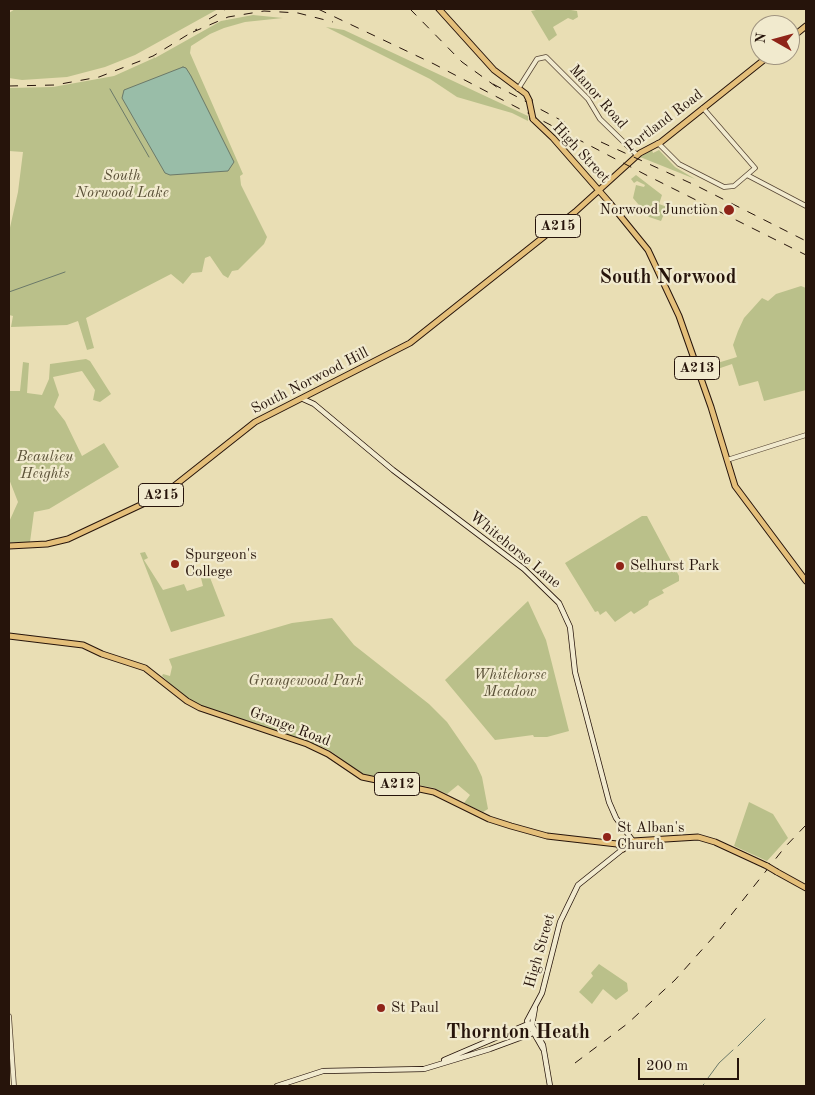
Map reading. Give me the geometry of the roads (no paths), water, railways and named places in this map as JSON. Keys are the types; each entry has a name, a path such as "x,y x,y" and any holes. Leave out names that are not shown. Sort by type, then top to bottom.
{"main road":[{"name":"A213","path":"439,9 494,70 518,88"},
{"name":"Portland Road","path":"600,191 638,155 658,143 757,65"},
{"name":"High Street","path":"518,88 526,94 529,100 533,120 553,138 600,191 648,250 662,278 690,346 727,460"},
{"name":"South Norwood Hill","path":"9,546 47,544 68,539 129,511 176,486 256,422 317,392 421,336 600,191"},
{"path":"314,404 317,392"},
{"name":"Whitehorse Lane","path":"303,399 314,404 393,470 524,569 559,603 568,618 575,672 609,802 614,814 633,841"},
{"name":"A213","path":"727,460 739,492 806,581"},
{"name":"Grange Road","path":"9,636 83,645 102,654 145,668 187,701 200,708 307,744 328,754 366,779 434,792 490,819 546,836 617,844 623,849"},
{"path":"633,841 698,837 767,866 806,888"},
{"name":"High Street","path":"530,1025 527,1019 535,1007 544,986 558,928 572,894 582,881 633,841"},
{"path":"424,1069 530,1025 543,1045 550,1086"},
{"path":"513,1031 516,1040"},
{"path":"277,1086 323,1071 424,1069 534,1033"}],"street":[{"name":"Manor Road","path":"518,88 536,60 542,56 547,58 590,102 600,120 638,155"},
{"path":"658,143 677,163 724,187 733,186 747,175 755,168 702,108"},
{"path":"747,175 806,206"},
{"path":"727,460 806,435"},
{"path":"9,1016 14,1086"}],"waterway":[{"path":"110,89 149,157"},
{"path":"9,292 65,272"},
{"path":"738,1046 765,1019"},
{"path":"708,1078 719,1063 733,1050"}],"railway":[{"path":"209,19 226,9"},
{"path":"318,9 434,64 648,176 806,255"},
{"path":"410,9 462,62 498,88"},
{"path":"193,32 228,17 264,11 298,13 333,22"},
{"path":"9,86 55,85 99,77 153,56 197,29"},
{"path":"493,84 568,124"},
{"path":"601,142 699,187 806,241"},
{"path":"575,1063 627,1024 675,980 716,934 785,847 806,825"}],"place":[{"name":"Norwood Junction","path":"729,210"},
{"name":"Spurgeon's College","path":"175,564"},
{"name":"Selhurst Park","path":"620,566"},
{"name":"St Alban's Church","path":"607,837"},
{"name":"St Paul","path":"381,1008"}],"district":[{"name":"South Norwood","path":"668,278"},
{"name":"Thornton Heath","path":"518,1033"}],"park label":[{"name":"South Norwood Lake","path":"122,184"},
{"name":"Beaulieu Heights","path":"45,466"},
{"name":"Grangewood Park","path":"306,681"},
{"name":"Whitehorse Meadow","path":"510,684"}]}
